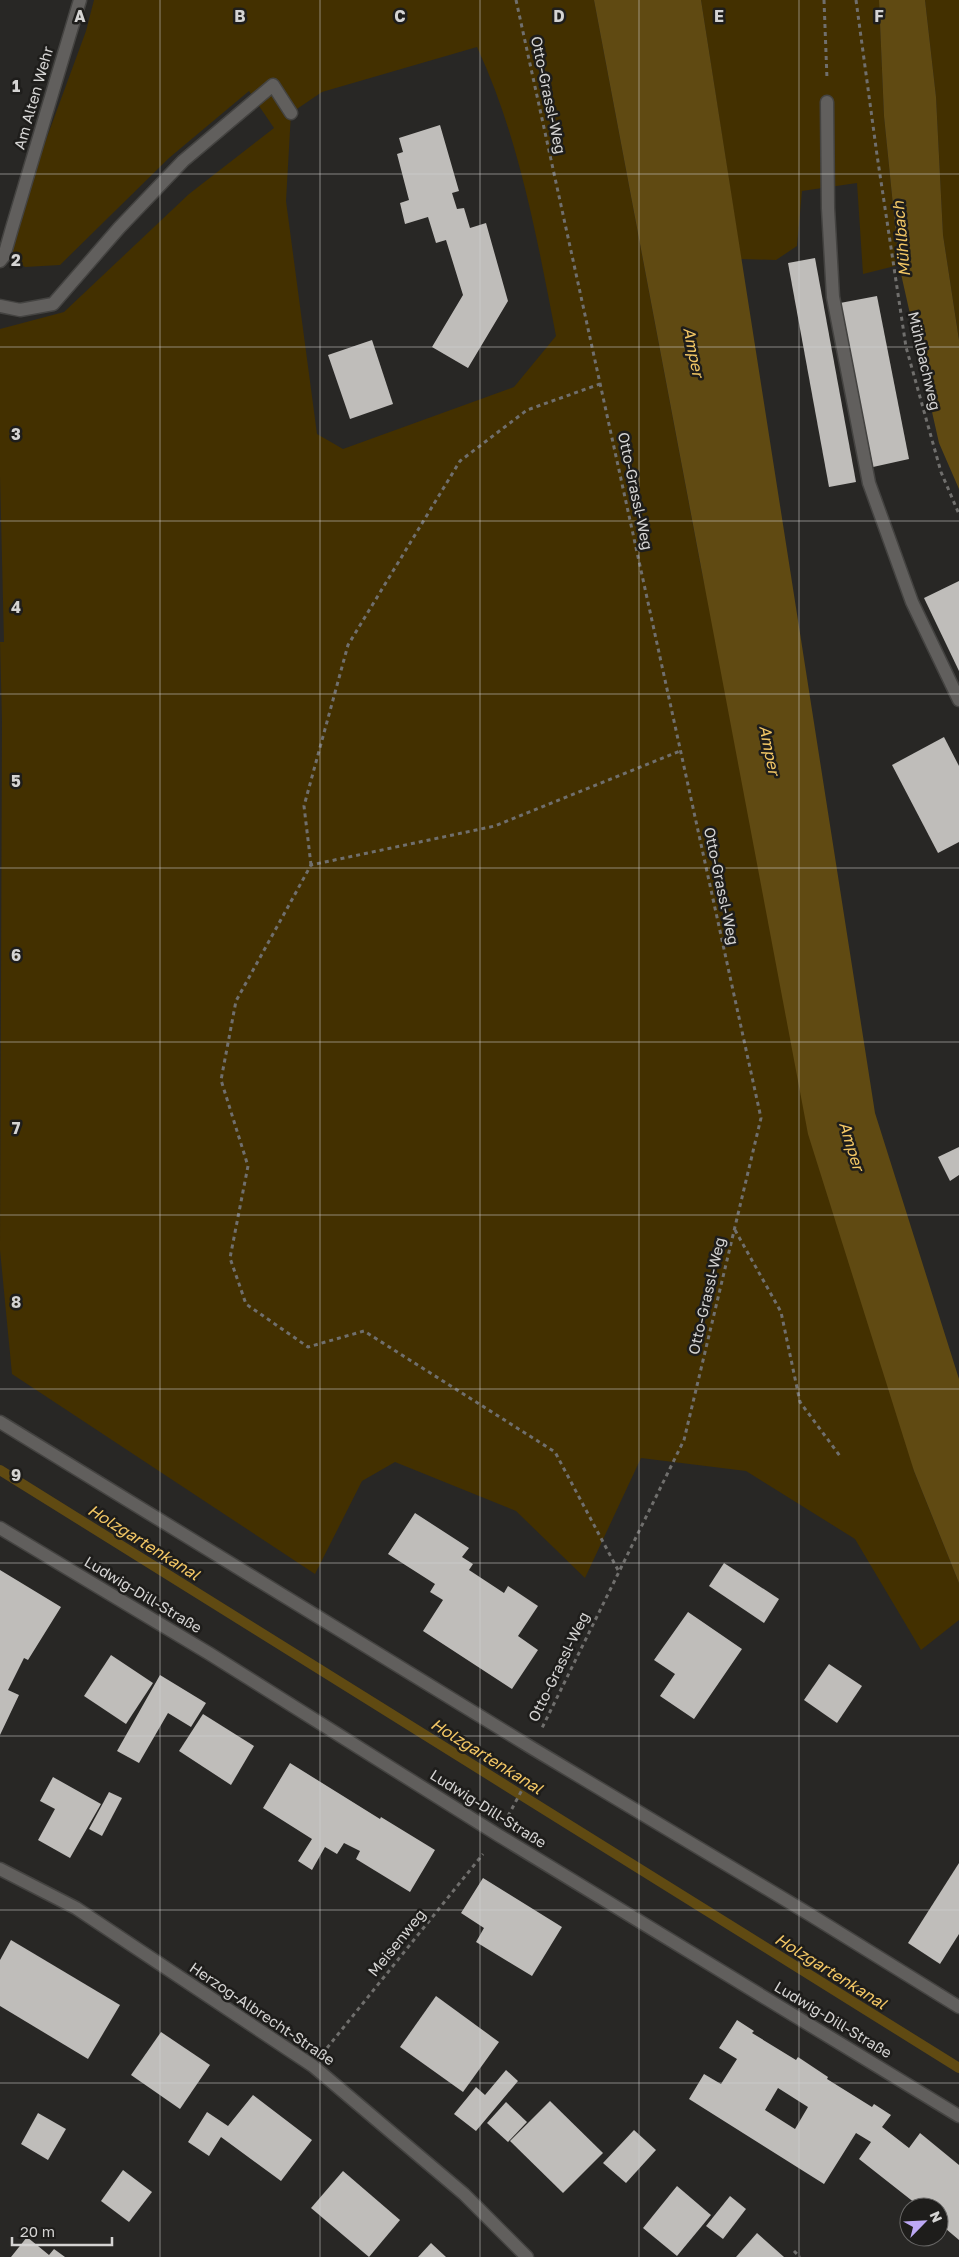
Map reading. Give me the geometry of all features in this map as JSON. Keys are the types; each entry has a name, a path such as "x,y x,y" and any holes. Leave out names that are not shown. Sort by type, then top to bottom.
{"street":[{"name":"Am Alten Wehr","path":"0,261 4,256 80,0"},
{"path":"0,306 20,310 53,304 119,228 184,160 273,85 291,114"},
{"path":"827,102 828,208 833,297 869,483 912,602 959,700"},
{"path":"0,1422 959,2007"},
{"name":"Ludwig-Dill-Straße","path":"0,1528 210,1654 498,1835 959,2116"},
{"name":"Herzog-Albrecht-Straße","path":"0,1869 76,1908 313,2066 464,2194 527,2257"}],"path":[{"name":"Otto-Grassl-Weg","path":"516,0 761,1118 684,1440 532,1748"},
{"path":"824,0 827,102"},
{"name":"Mühlbachweg","path":"856,0 906,347 940,472 959,514"},
{"path":"600,384 527,410 460,461 348,645 304,806 312,866 236,1001 221,1080 248,1166 230,1258 246,1304 308,1347 364,1331 555,1452 618,1571"},
{"path":"312,866 495,826 680,751"},
{"path":"734,1229 781,1312 800,1402 840,1456"},
{"path":"511,1811 530,1773"},
{"name":"Meisenweg","path":"313,2066 498,1835"},
{"path":"794,2251 800,2257"}],"shaded area":[{"path":"94,0 594,0 702,573 914,1471 959,1583 959,1620 921,1650 855,1539 746,1471 641,1458 585,1578 516,1511 395,1462 362,1481 315,1574 12,1374 0,1250 2,720 0,642 4,642 0,476 0,329 64,312 189,194 274,128 249,91 169,158 60,265 25,267 10,256 11,235 86,31","holes":["477,47 492,81 525,188 556,336 514,387 343,449 317,434 286,201 291,113 322,92"]},
{"path":"701,0 879,0 884,116 899,265 863,274 857,183 802,191 797,246 776,260 741,259"},
{"path":"925,0 959,0 959,340 943,235 936,97"}],"water":[{"name":"Amper","path":"594,0 701,0 875,1113 959,1379 959,1583 914,1471 808,1134"},
{"name":"Mühlbach","path":"879,0 925,0 936,97 943,235 959,340 959,489 939,443 899,265 884,116"}],"building":[{"path":"440,125 459,191 452,193 457,209 464,208 470,228 486,223 508,301 468,368 432,347 463,295 446,240 436,243 428,217 405,224 400,203 409,200 397,154 403,152 399,138"},
{"path":"815,258 856,482 829,487 788,263"},
{"path":"877,296 909,459 873,467 840,303"},
{"path":"372,340 393,404 350,419 328,355"},
{"path":"959,581 959,671 924,598"},
{"path":"944,737 959,766 959,842 938,853 892,765"},
{"path":"959,1147 959,1175 950,1181 938,1157"},
{"path":"415,1513 469,1548 462,1557 473,1564 469,1570 504,1593 508,1586 538,1606 518,1636 538,1650 512,1689 423,1631 443,1600 430,1592 435,1584 388,1554"},
{"path":"724,1563 779,1599 764,1623 709,1586"},
{"path":"0,1570 61,1607 28,1660 24,1658 8,1690 19,1695 0,1735"},
{"path":"688,1612 742,1649 694,1719 660,1696 675,1674 654,1660"},
{"path":"111,1655 153,1683 126,1724 84,1696"},
{"path":"829,1664 862,1686 837,1723 804,1700"},
{"path":"160,1675 206,1703 191,1727 168,1713 139,1763 117,1751"},
{"path":"203,1714 254,1746 231,1785 179,1751"},
{"path":"290,1763 380,1819 381,1817 435,1850 410,1892 356,1859 360,1851 344,1843 337,1854 325,1847 312,1870 298,1861 312,1839 263,1808"},
{"path":"53,1777 101,1804 70,1858 38,1840 55,1809 40,1801"},
{"path":"109,1792 122,1798 102,1836 89,1829"},
{"path":"959,1863 959,1934 940,1964 908,1943"},
{"path":"483,1878 562,1927 532,1976 476,1942 484,1928 461,1913"},
{"path":"11,1940 120,2005 88,2059 0,2006 0,1960"},
{"path":"436,1996 499,2042 463,2092 400,2047"},
{"path":"737,2020 754,2031 752,2033 796,2060 798,2057 828,2077 827,2079 872,2107 874,2104 891,2115 882,2127 909,2148 920,2133 959,2165 959,2240 949,2232 949,2197 907,2197 859,2159 871,2142 856,2133 824,2184 689,2099 704,2074 721,2084 737,2059 719,2048","holes":["778,2088 808,2107 795,2129 765,2110"]},
{"path":"161,2032 210,2065 180,2109 131,2075"},
{"path":"506,2070 518,2081 476,2131 454,2114 476,2087 485,2095"},
{"path":"253,2095 312,2140 281,2181 221,2137 209,2156 188,2142 207,2112 228,2126"},
{"path":"550,2101 603,2153 563,2193 510,2141"},
{"path":"506,2102 527,2122 508,2142 487,2123"},
{"path":"38,2113 66,2129 48,2160 21,2144"},
{"path":"634,2130 656,2150 626,2183 603,2163"},
{"path":"123,2170 152,2192 129,2222 101,2201"},
{"path":"343,2171 400,2220 369,2257 311,2208"},
{"path":"677,2186 711,2215 677,2256 643,2228"},
{"path":"730,2196 746,2209 723,2239 706,2226"},
{"path":"757,2233 784,2257 736,2257"},
{"path":"27,2237 49,2255 54,2249 65,2257 11,2257"},
{"path":"431,2243 446,2257 418,2257"}],"waterway":[{"name":"Holzgartenkanal","path":"0,1470 959,2068"}]}
